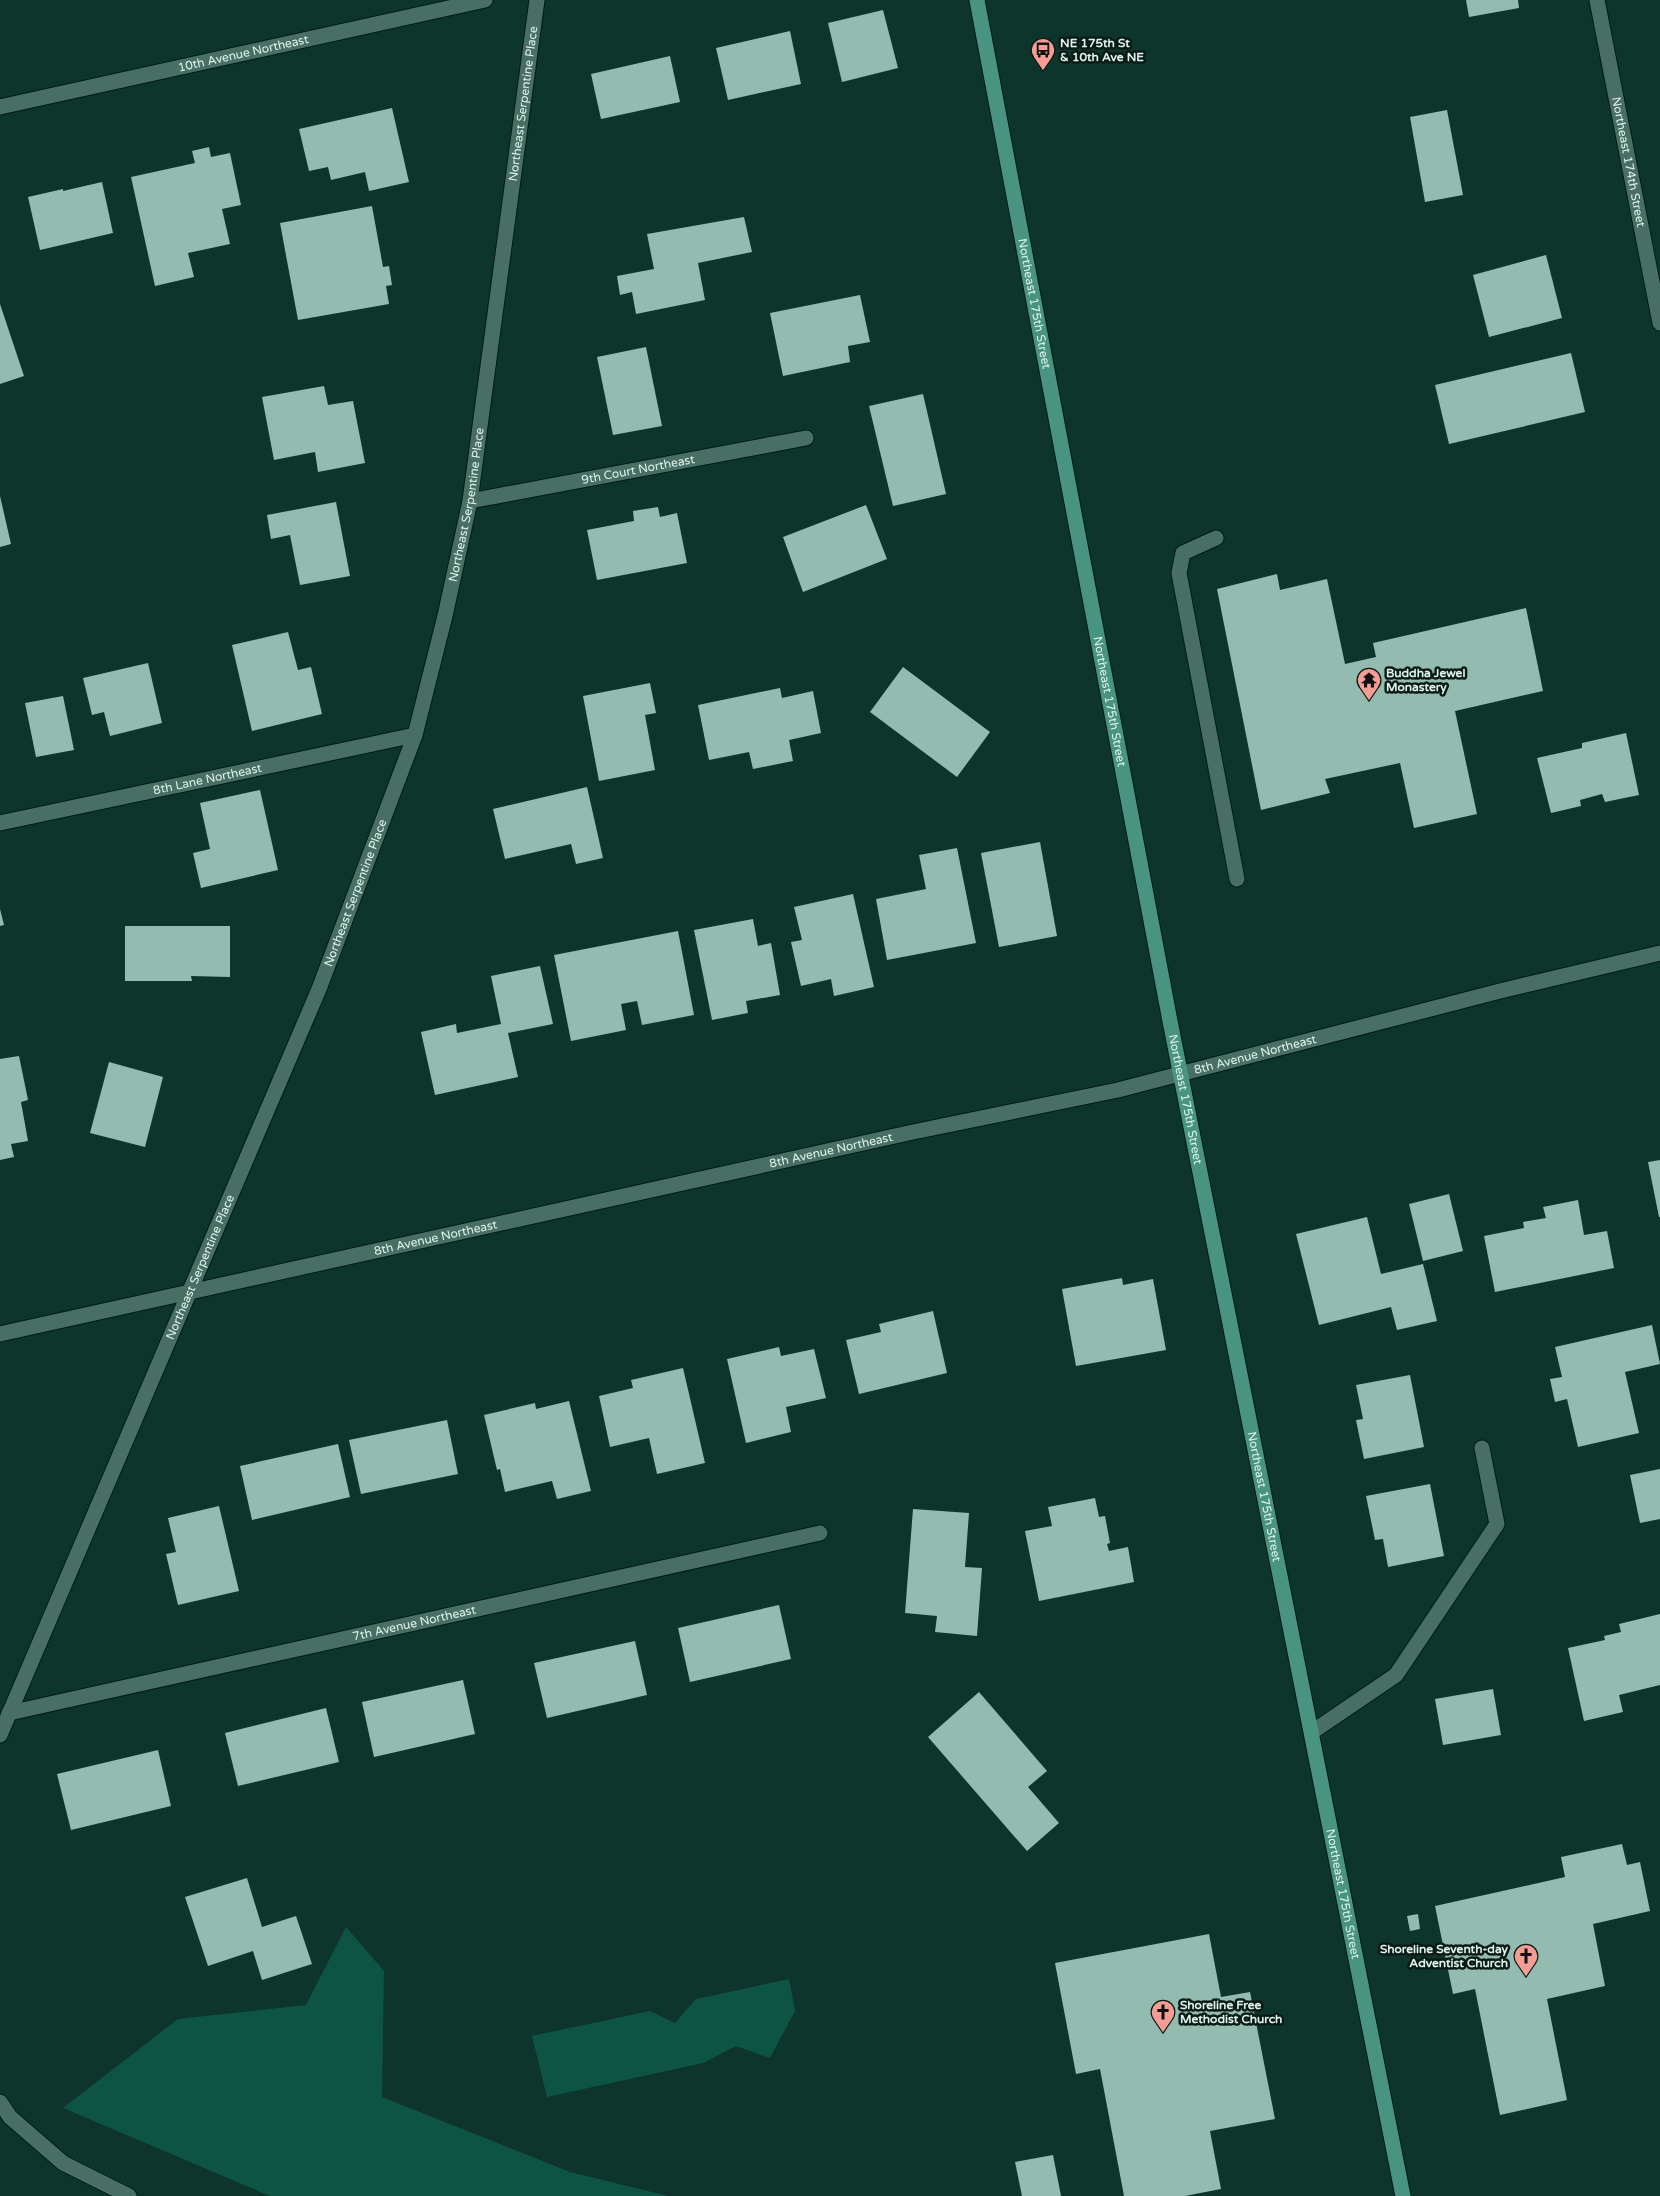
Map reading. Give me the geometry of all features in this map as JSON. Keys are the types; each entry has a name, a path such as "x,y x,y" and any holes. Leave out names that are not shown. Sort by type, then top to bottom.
{"main road":[{"name":"Northeast 175th Street","path":"976,0 1181,1074 1403,2196"}],"street":[{"name":"10th Avenue Northeast","path":"0,107 485,0"},
{"name":"Northeast Serpentine Place","path":"0,1735 319,989 415,735 445,616 470,501 537,0"},
{"name":"Northeast 174th Street","path":"1597,0 1660,323"},
{"name":"9th Court Northeast","path":"470,501 806,438"},
{"path":"1216,538 1183,553 1179,573 1237,879"},
{"name":"8th Lane Northeast","path":"0,823 415,735"},
{"name":"8th Avenue Northeast","path":"0,1334 904,1134 1118,1090 1500,991 1660,953"},
{"path":"1312,1732 1396,1675 1496,1524 1482,1448"},
{"name":"7th Avenue Northeast","path":"9,1713 820,1533"},
{"path":"0,2102 10,2117 63,2163 128,2196"}],"green space":[{"path":"346,1927 384,1971 382,2097 570,2172 668,2196 270,2196 63,2108 178,2019 306,2005"},
{"path":"789,1979 795,2011 770,2058 736,2046 703,2063 547,2097 532,2036 650,2011 675,2023 696,1999"}],"building":[{"path":"1466,0 1518,0 1519,8 1469,17"},
{"path":"883,10 898,68 842,82 828,23"},
{"path":"790,31 801,84 728,100 716,48"},
{"path":"670,56 680,102 601,119 591,74"},
{"path":"392,108 409,182 369,191 365,172 331,180 328,167 309,171 299,129"},
{"path":"1447,110 1463,195 1425,202 1410,117"},
{"path":"209,147 211,157 230,153 241,205 222,209 230,244 188,253 194,277 155,286 131,177 195,163 192,151"},
{"path":"102,182 113,233 40,250 28,197"},
{"path":"372,206 383,267 389,266 392,285 386,286 389,304 298,320 280,223"},
{"path":"744,217 752,252 698,263 705,300 636,314 632,292 620,295 617,276 654,269 647,234"},
{"path":"1546,255 1562,318 1489,337 1473,275"},
{"path":"860,295 870,342 848,346 850,362 783,376 770,313"},
{"path":"0,304 24,376 0,384"},
{"path":"646,347 662,426 613,435 597,357"},
{"path":"1571,353 1585,412 1449,444 1435,385"},
{"path":"324,386 328,405 353,401 365,463 318,472 315,452 274,460 262,397"},
{"path":"923,394 946,494 893,506 869,406"},
{"path":"0,496 11,544 0,547"},
{"path":"336,502 350,576 300,585 290,535 271,539 267,515"},
{"path":"866,505 887,559 803,592 783,537"},
{"path":"658,507 660,517 677,513 687,563 597,580 587,530 634,521 633,511"},
{"name":"Buddha Jewel Monastery","path":"1277,574 1280,590 1327,579 1345,664 1376,657 1373,643 1526,608 1543,691 1455,711 1477,814 1414,828 1400,763 1325,779 1330,793 1261,810 1217,589"},
{"path":"288,632 298,670 311,667 322,714 252,731 232,645"},
{"path":"148,663 162,723 110,736 104,712 92,715 83,678"},
{"path":"903,667 990,732 957,777 870,712"},
{"path":"650,683 656,713 645,715 655,770 599,781 583,696"},
{"path":"780,688 782,698 813,691 821,733 789,740 793,761 753,769 749,752 709,760 698,705"},
{"path":"63,696 74,750 36,757 25,703"},
{"path":"1626,733 1639,795 1605,802 1602,794 1580,800 1581,806 1551,813 1537,758 1582,748 1582,743"},
{"path":"587,787 603,858 576,864 571,844 505,859 493,809"},
{"path":"260,790 278,870 201,888 193,853 210,849 200,803"},
{"path":"1040,842 1057,936 999,947 981,853"},
{"path":"957,848 976,943 887,960 876,899 926,889 919,855"},
{"path":"853,894 874,987 834,996 831,979 801,986 791,942 802,940 794,907"},
{"path":"0,909 4,925 0,926"},
{"path":"753,919 758,946 771,943 780,995 746,1001 748,1013 712,1020 694,930"},
{"path":"125,926 230,926 230,977 191,976 192,981 125,981"},
{"path":"678,931 694,1015 642,1025 637,1001 621,1004 626,1030 571,1041 554,955"},
{"path":"540,966 553,1024 508,1033 518,1077 435,1095 421,1032 456,1024 457,1033 501,1024 491,976"},
{"path":"19,1056 28,1100 21,1102 28,1141 11,1144 14,1157 0,1160 0,1059"},
{"path":"109,1062 163,1077 145,1147 90,1133"},
{"path":"1660,1160 1660,1217 1659,1217 1648,1162"},
{"path":"1449,1194 1463,1251 1423,1261 1409,1204"},
{"path":"1578,1200 1584,1235 1607,1231 1614,1268 1495,1292 1484,1236 1524,1228 1523,1222 1546,1218 1543,1207"},
{"path":"1367,1217 1381,1274 1423,1264 1437,1321 1397,1330 1391,1307 1319,1325 1296,1234"},
{"path":"1122,1278 1123,1285 1153,1279 1166,1350 1076,1366 1062,1289"},
{"path":"933,1311 947,1373 859,1394 846,1340 881,1332 879,1324"},
{"path":"1652,1325 1660,1364 1625,1372 1639,1433 1578,1447 1567,1399 1555,1402 1550,1379 1562,1377 1555,1347"},
{"path":"779,1347 781,1356 814,1349 826,1398 786,1407 791,1432 746,1443 727,1359"},
{"path":"683,1368 705,1463 657,1474 649,1438 610,1447 599,1396 633,1388 631,1380"},
{"path":"1410,1375 1424,1447 1364,1459 1356,1420 1363,1419 1356,1385"},
{"path":"569,1401 591,1491 557,1499 552,1481 505,1492 500,1469 497,1470 484,1415 535,1403 536,1409"},
{"path":"447,1420 458,1474 361,1494 349,1440"},
{"path":"338,1444 350,1497 252,1520 240,1466"},
{"path":"1660,1469 1660,1519 1640,1523 1630,1475"},
{"path":"1430,1484 1444,1556 1388,1567 1383,1539 1375,1540 1366,1496"},
{"path":"1095,1498 1099,1517 1105,1516 1110,1543 1107,1544 1109,1551 1128,1547 1134,1582 1039,1601 1025,1531 1052,1526 1048,1507"},
{"path":"219,1506 239,1591 178,1605 166,1554 176,1552 168,1518"},
{"path":"913,1509 969,1513 965,1567 982,1568 977,1636 935,1632 937,1616 905,1613"},
{"path":"779,1605 791,1659 690,1682 678,1628"},
{"path":"1660,1614 1660,1685 1619,1695 1623,1712 1584,1721 1568,1648 1605,1640 1604,1636 1621,1632 1619,1624"},
{"path":"635,1641 647,1695 547,1718 534,1663"},
{"path":"463,1680 475,1734 374,1757 362,1702"},
{"path":"1493,1689 1501,1735 1443,1745 1435,1699"},
{"path":"979,1692 1047,1771 1028,1787 1059,1823 1027,1851 928,1737"},
{"path":"326,1708 339,1762 238,1786 225,1733"},
{"path":"158,1750 171,1806 71,1830 57,1774"},
{"name":"Shoreline Seventh-day Adventist Church","path":"1622,1844 1627,1865 1640,1862 1650,1911 1593,1924 1605,1986 1547,1999 1567,2100 1500,2115 1475,1989 1453,1994 1435,1906 1565,1877 1561,1857"},
{"path":"247,1878 262,1927 296,1916 312,1964 262,1980 253,1951 208,1966 185,1897"},
{"path":"1418,1914 1420,1929 1410,1931 1407,1916"},
{"name":"Shoreline Free Methodist Church","path":"1209,1934 1221,1997 1250,1992 1275,2119 1210,2131 1221,2189 1185,2196 1124,2196 1100,2069 1076,2074 1055,1963"},
{"path":"1053,2155 1061,2196 1022,2196 1015,2162"}],"place":[{"name":"NE 175th St & 10th Ave NE","path":"1043,71"},
{"name":"Buddha Jewel Monastery","path":"1369,701"},
{"name":"Shoreline Seventh-day Adventist Church","path":"1526,1977"},
{"name":"Shoreline Free Methodist Church","path":"1163,2033"}]}
